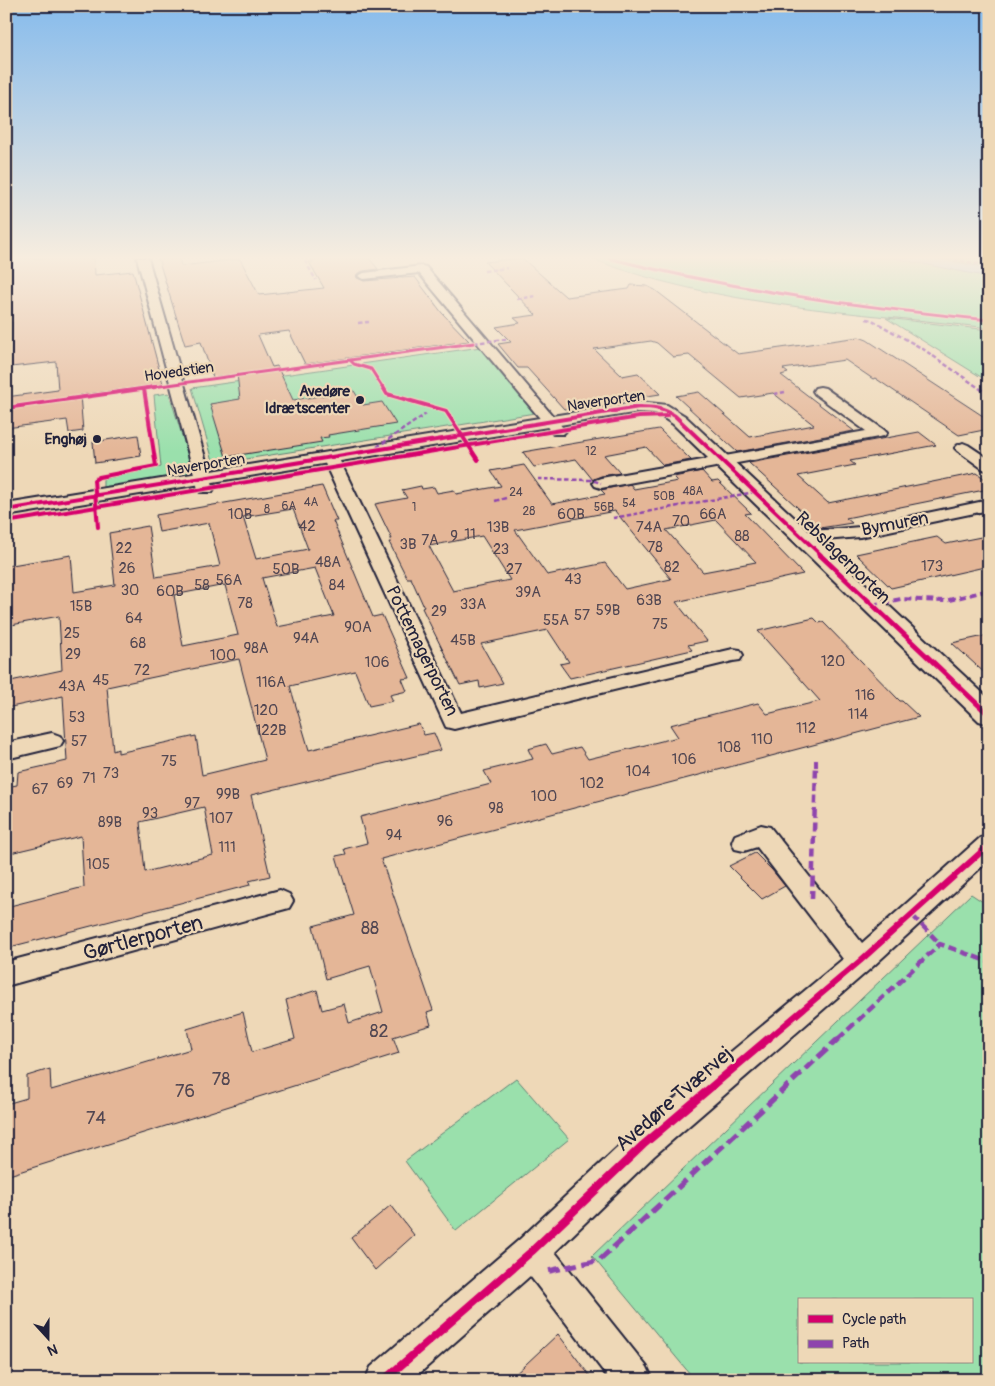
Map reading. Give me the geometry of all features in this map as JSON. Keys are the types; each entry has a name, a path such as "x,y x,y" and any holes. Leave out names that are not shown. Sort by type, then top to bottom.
{"street":[{"path":"160,323 204,483"},
{"path":"467,323 554,426"},
{"path":"601,483 879,433 820,391"},
{"name":"Naverporten","path":"6,510 204,483 554,426 654,415 679,420"},
{"name":"Rebslagerporten","path":"679,420 989,715"},
{"path":"962,448 989,466"},
{"name":"Pottemagerporten","path":"332,462 454,722 733,655"},
{"name":"Naverporten","path":"6,522 204,483"},
{"name":"Bymuren","path":"801,537 860,532 989,505"},
{"path":"6,751 52,741"},
{"path":"744,842 761,834 860,961"},
{"name":"Avedøre Tværvej","path":"384,1380 532,1251 643,1145 860,961 989,845"},
{"name":"Gørtlerporten","path":"6,974 280,901"},
{"path":"532,1251 634,1380"}],"green space":[{"path":"894,323 926,323 989,330 989,382"},
{"path":"939,323 989,323 989,328"},
{"name":"Avedøre Idrætscenter","path":"481,347 535,413 214,464 192,388"},
{"path":"169,393 192,468 187,473 177,476 103,488 103,479 161,467 154,395"},
{"path":"971,894 989,906 989,1380 695,1380 592,1256"},
{"path":"516,1078 569,1139 456,1231 405,1161"}],"building":[{"path":"12,323 147,323 163,384 80,395 83,431 69,433 67,420 6,428 6,397 58,390 56,362 11,367"},
{"path":"178,323 451,323 469,341 305,364 289,331 258,335 272,367 277,366 293,400 354,391 363,405 382,402 396,424 328,435 329,437 320,438 322,442 226,457 210,404 240,399 237,374 213,377 201,342 185,345"},
{"path":"520,323 697,323 738,354 859,337 867,340 989,420 989,429 959,435 845,360 783,369 788,373 781,375 854,431 737,452 676,396 699,392 750,437 814,425 773,393 741,398 689,355 673,357 657,343 651,341 594,349 622,376 638,373 660,394 564,409 527,368 518,368 498,344 511,342 496,327"},
{"path":"659,429 691,460 663,465 646,447 604,455 620,473 601,476 593,480 576,459 534,467 523,452"},
{"path":"919,432 936,445 850,461 855,465 798,476 828,503 977,473 989,482 989,489 846,518 852,523 820,528 749,463"},
{"path":"138,435 141,456 95,463 93,442"},
{"path":"524,465 552,504 605,494 601,490 630,484 634,489 678,481 674,477 702,471 712,482 718,481 751,513 745,514 803,574 676,602 707,641 688,645 692,650 570,678 560,664 569,662 548,630 481,644 503,683 480,688 479,681 460,685 422,608 424,607 411,578 407,578 389,542 392,539 375,504 407,498 402,490 421,486 422,489 434,487 437,493 454,490 456,494 501,486 491,471","holes":["615,511 671,579 625,589 605,563 547,575 515,530","716,520 756,562 703,572 666,530","482,536 510,580 453,591 429,546"]},
{"path":"322,486 337,521 333,521 373,617 382,615 410,678 402,679 407,691 390,695 393,701 369,706 355,671 290,686 309,750 419,724 424,735 434,733 441,750 251,795 270,876 249,881 250,885 6,948 6,907 84,887 81,836 6,854 6,787 17,785 18,772 67,761 63,696 6,708 6,682 62,670 59,616 6,626 6,566 71,555 74,592 115,585 109,533 148,526 156,577 220,566 209,523 159,532 156,515","holes":["293,509 308,549 256,559 243,517","315,568 334,616 277,627 262,578","225,585 238,635 183,646 174,595","239,659 265,760 202,775 196,736 118,753 118,749 113,751 107,687","204,807 213,855 145,872 140,822"]},
{"path":"937,537 946,544 981,537 989,543 989,566 891,588 856,554"},
{"path":"814,618 819,623 823,622 900,701 919,717 381,859 433,1010 427,1012 431,1025 393,1037 399,1053 6,1176 6,1104 27,1098 27,1076 50,1069 51,1090 108,1074 191,1049 187,1029 243,1012 252,1052 295,1039 286,1000 317,990 322,1010 344,1004 349,1023 383,1012 370,966 326,979 313,926 354,915 336,856 346,854 344,849 367,843 360,817 491,784 484,771 533,759 528,749 546,744 552,754 580,747 588,759 678,737 670,725 758,703 767,714 820,701 758,631"},
{"path":"989,635 989,677 952,643"},
{"path":"755,853 785,886 762,899 729,866"},
{"path":"391,1205 414,1235 375,1270 351,1238"},
{"path":"558,1334 593,1380 509,1380"}],"marked path":[{"path":"877,323 923,349 989,395"},
{"path":"474,343 506,339"},
{"path":"774,394 785,392"},
{"path":"377,447 426,414"},
{"path":"538,479 591,480 601,483"},
{"path":"613,518 755,492"},
{"path":"495,501 506,498"},
{"path":"872,605 901,599 945,601 989,590"},
{"path":"812,899 816,758"},
{"path":"912,915 940,944"},
{"path":"549,1271 600,1260 940,944 989,962"}],"cycle path":[{"name":"Hovedstien","path":"6,408 474,343"},
{"path":"350,360 354,364 371,369 387,394 446,411 478,460"},
{"name":"Hovedstien","path":"98,527 94,480 99,477 156,466 144,389"},
{"path":"6,510 639,407 666,410 679,420 989,715"},
{"path":"6,522 639,417 667,416"},
{"path":"384,1380 532,1251 643,1145 860,961 989,845"}],"place":[{"name":"Avedøre Idrætscenter","path":"360,400"},
{"name":"Enghøj","path":"97,439"}]}
